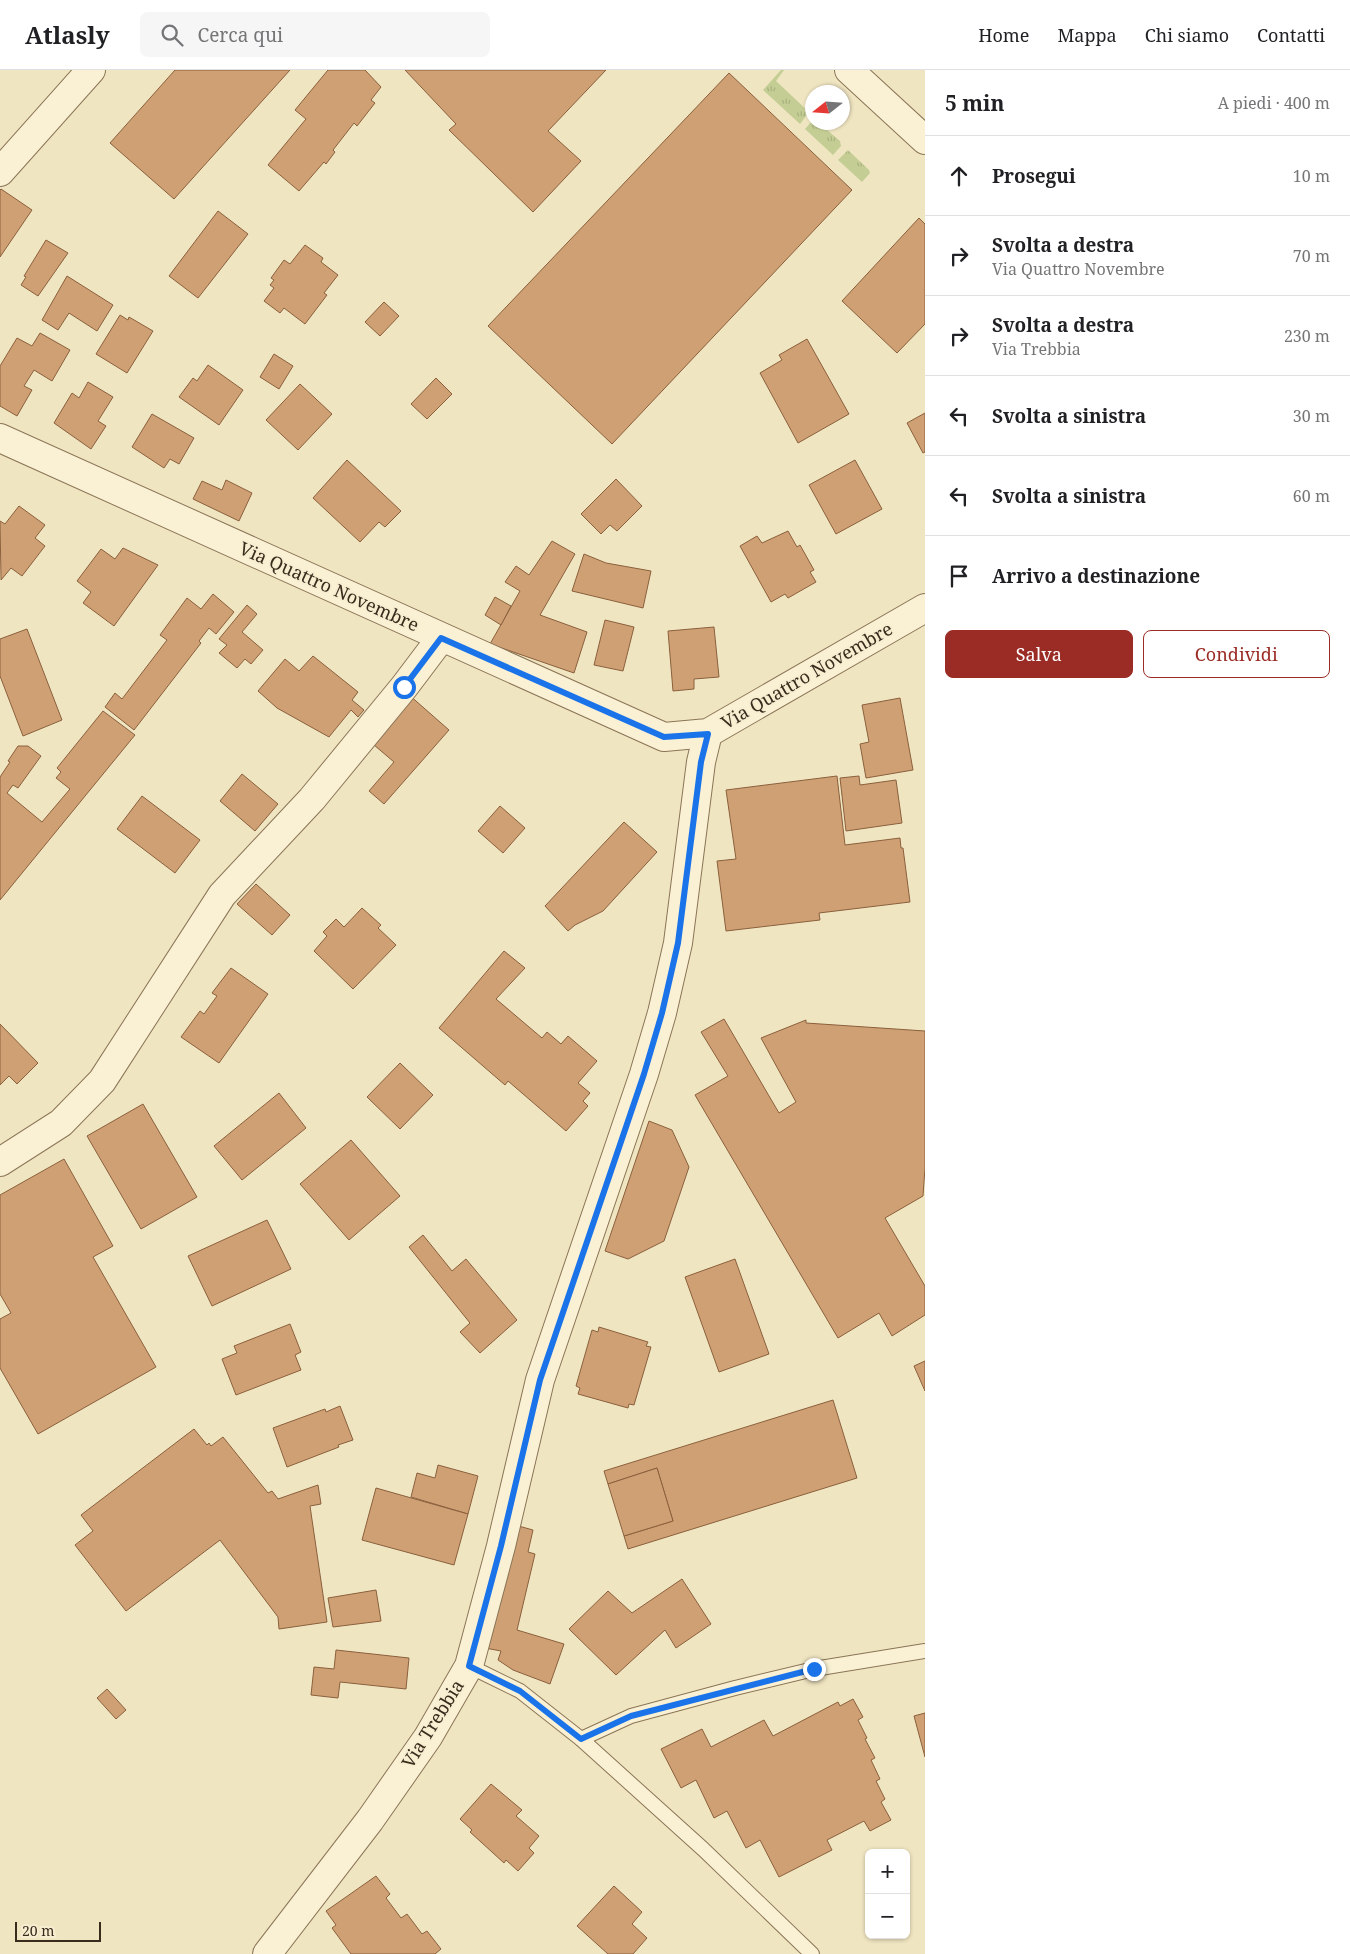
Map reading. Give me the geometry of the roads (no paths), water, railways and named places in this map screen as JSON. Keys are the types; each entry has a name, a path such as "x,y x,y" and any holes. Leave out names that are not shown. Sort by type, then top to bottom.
{"street":[{"path":"0,172 91,70"},
{"path":"848,70 925,140"},
{"name":"Via Quattro Novembre","path":"0,438 664,737 708,734 925,608"},
{"path":"0,1162 61,1123 102,1081 222,895 312,799 404,687 441,638"},
{"name":"Via Trebbia","path":"267,1954 376,1812 428,1737 469,1666 501,1546 540,1380 644,1074 662,1013 678,943 701,762 708,734"}],"lane":[{"path":"581,1739 631,1716 735,1688 814,1669 925,1651"},
{"path":"469,1666 520,1691 581,1739 703,1850 812,1954"}]}
